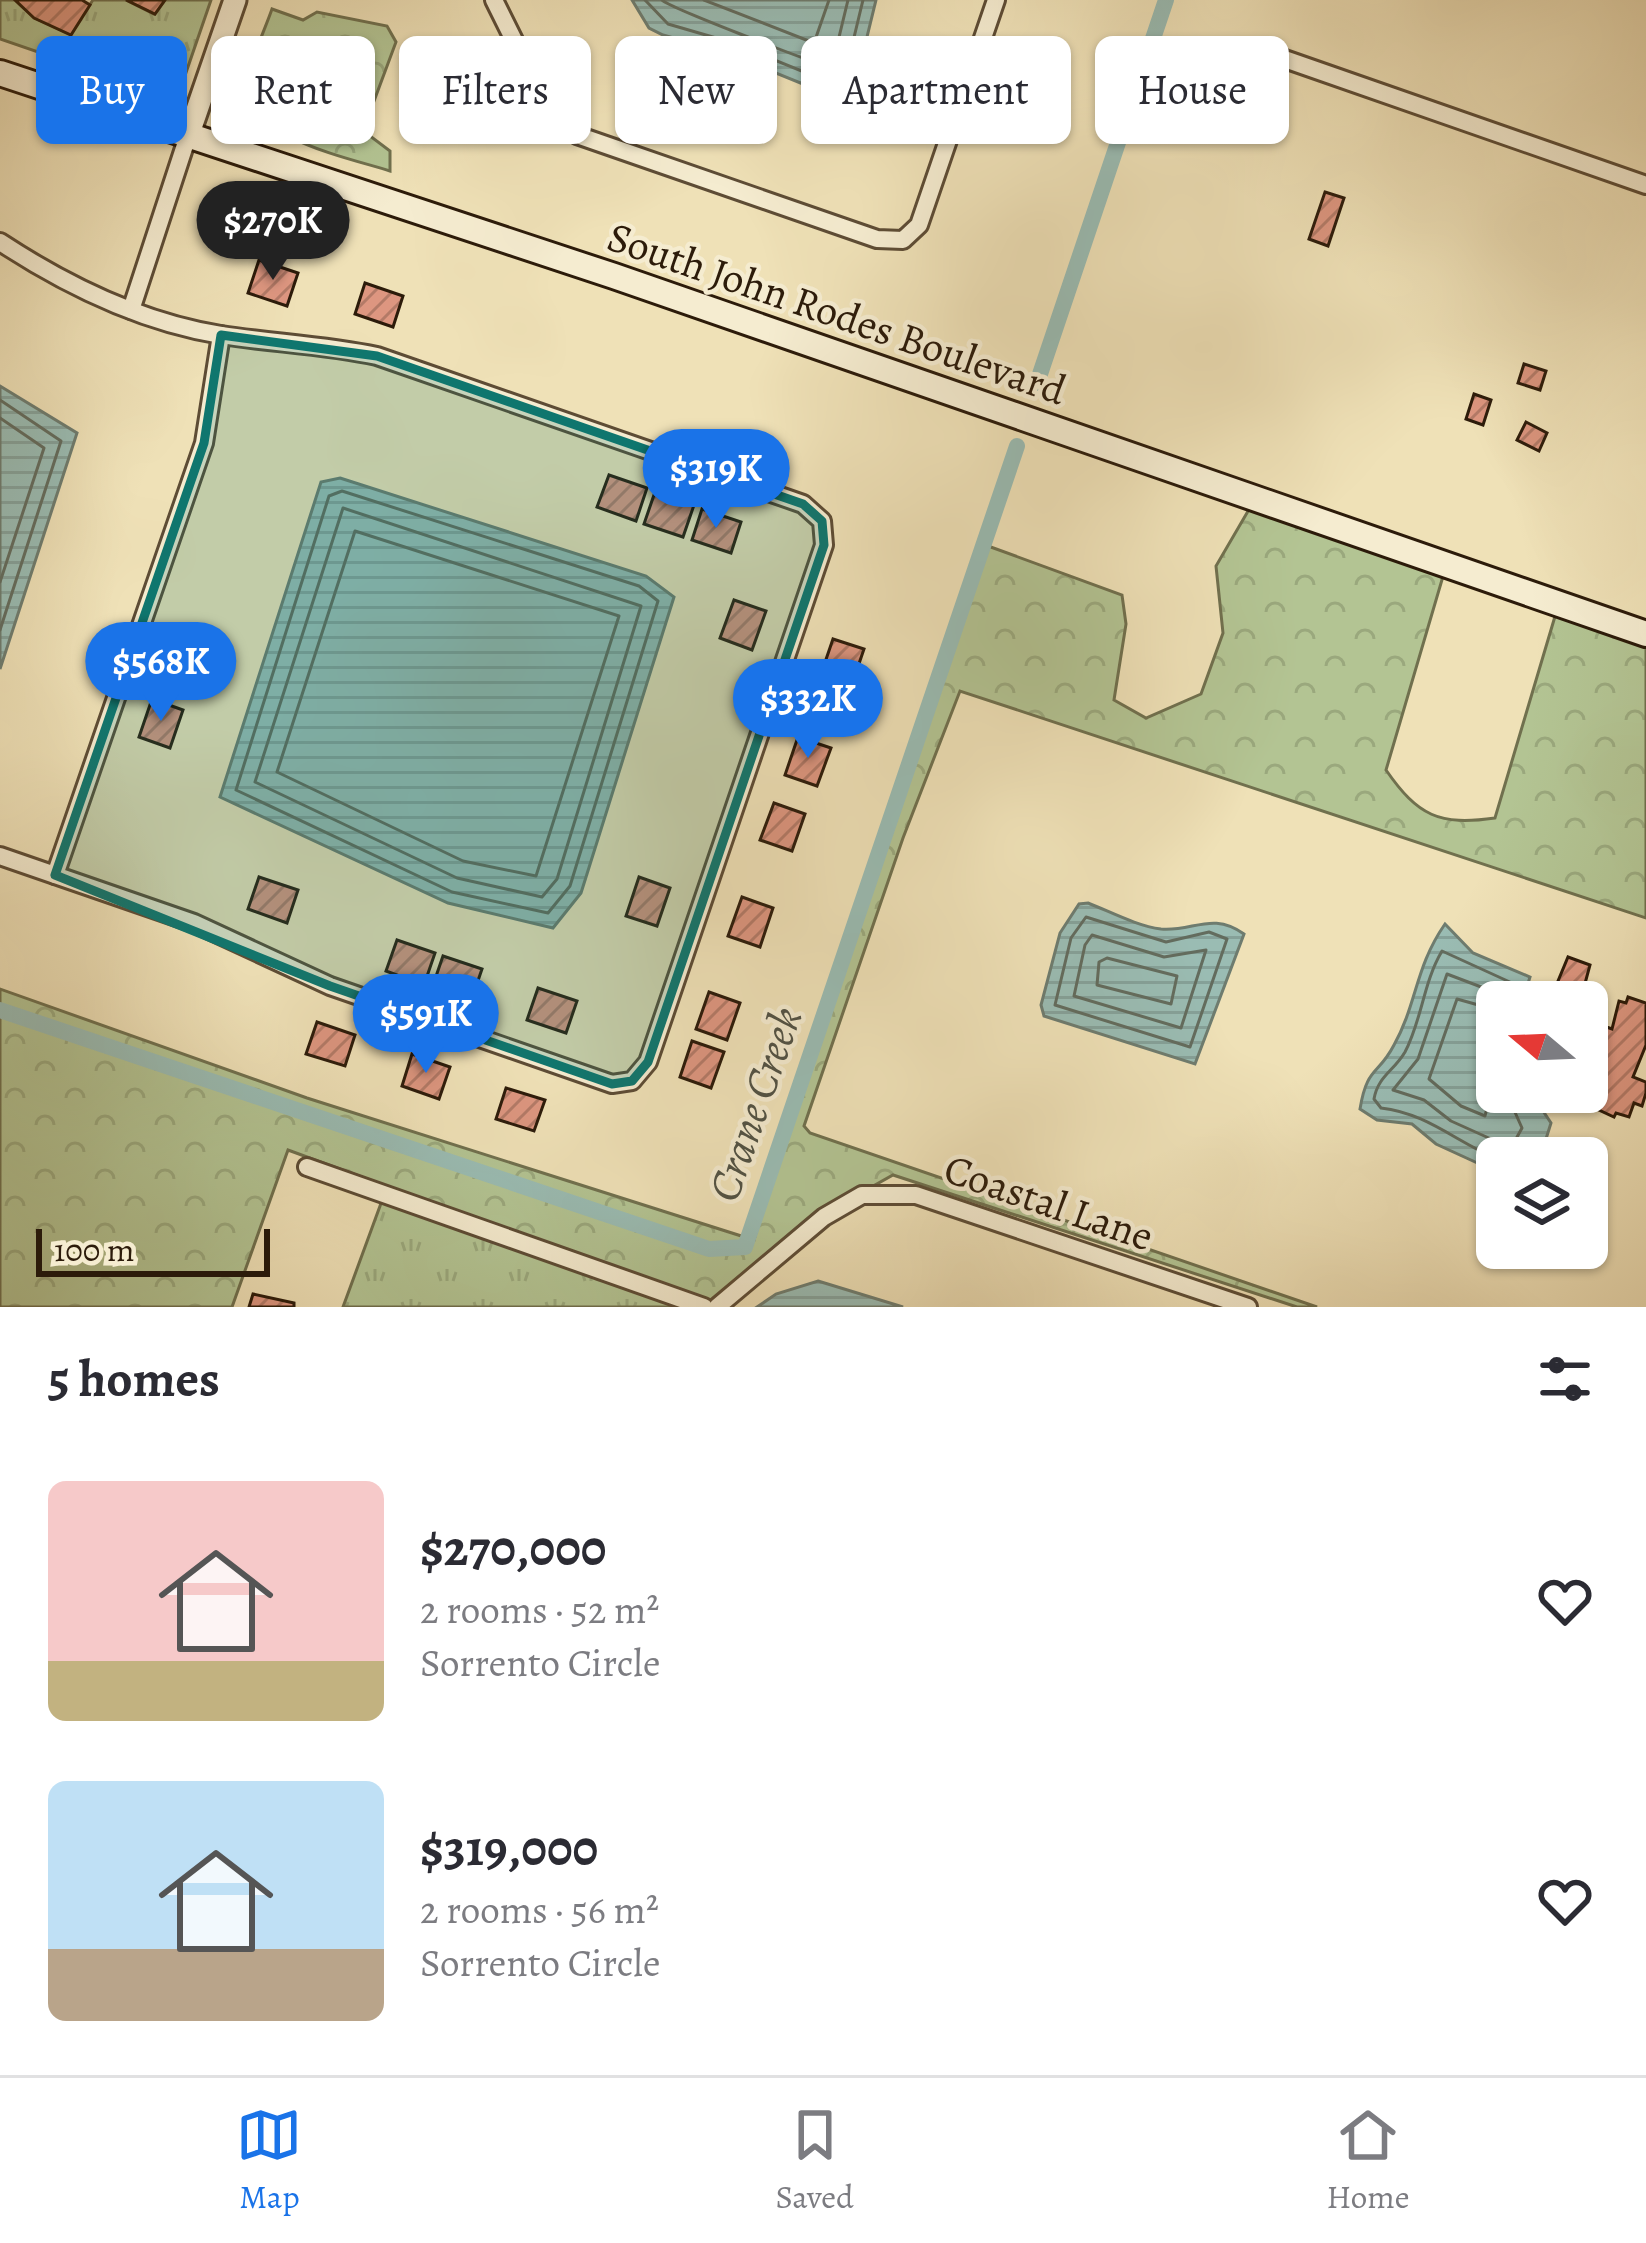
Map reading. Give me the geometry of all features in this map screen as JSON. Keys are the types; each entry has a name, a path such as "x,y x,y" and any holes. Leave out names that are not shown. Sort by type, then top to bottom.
{"main road":[{"name":"South John Rodes Boulevard","path":"0,74 36,87"},
{"name":"South John Rodes Boulevard","path":"187,139 614,276 1646,634"}],"street":[{"path":"187,139 235,0"},
{"path":"494,0 550,113 577,135 877,239 903,240 920,226 996,0"},
{"path":"1289,61 1646,185"},
{"path":"130,310 185,144"},
{"path":"0,242 62,283 130,310 221,334 322,344 377,356 802,504 822,521 824,545 648,1062 632,1081 612,1084 330,986 194,923 0,856"},
{"path":"55,875 204,443 221,334"},
{"path":"307,1167 704,1307"},
{"name":"Coastal Lane","path":"717,1307 824,1217 862,1195 916,1195 1248,1307"}],"highlighted area":[{"path":"221,335 377,356 803,504 822,521 824,545 648,1062 632,1081 612,1084 330,986 55,875 204,443"}],"green space":[{"path":"0,0 15,0 35,18 70,34 93,0 126,0 154,14 165,0 211,0 187,70 187,36 36,36 36,51 0,39"},
{"path":"272,9 303,20 317,12 387,26 396,42 375,98 375,36 262,36"},
{"path":"375,140 390,151 390,171 306,144 375,144"},
{"path":"1251,506 1444,573 1386,770 1409,798 1432,814 1459,820 1495,818 1556,613 1646,643 1646,918 960,691 903,838 804,1126 810,1133 1317,1307 1297,1307 893,1175 820,1216 716,1307 288,1150 232,1307 0,1307 0,989 307,1098 754,1240 793,1100 988,546 1122,595 1126,624 1114,700 1146,718 1201,694 1223,633 1216,566"},
{"path":"387,1187 716,1307 343,1307"}],"water":[{"path":"632,0 876,0 867,36 801,36 801,83 777,73 777,36 667,36 649,28"},
{"path":"0,386 77,433 0,669"},
{"path":"340,478 646,576 674,597 581,893 553,928 448,903 220,797 321,482"},
{"path":"1088,903 1152,927 1212,923 1244,934 1195,1064 1044,1016 1041,1005 1060,933 1079,904"},
{"path":"1445,924 1473,953 1530,977 1529,981 1476,981 1476,1113 1544,1113 1551,1123 1547,1137 1476,1137 1476,1162 1436,1144 1412,1124 1377,1120 1360,1109 1370,1078 1402,1030"},
{"path":"818,1281 903,1307 757,1307 776,1294"}],"building":[{"path":"15,0 82,0 90,5 71,35 34,18"},
{"path":"126,0 165,0 155,14"},
{"path":"1325,192 1344,198 1328,246 1309,239"},
{"path":"259,260 298,273 287,306 248,293"},
{"path":"365,283 403,296 393,327 355,314"},
{"path":"1524,364 1546,371 1540,390 1518,383"},
{"path":"1474,394 1491,400 1483,425 1466,419"},
{"path":"1526,422 1547,433 1539,451 1517,440"},
{"path":"609,475 647,488 636,521 597,507"},
{"path":"655,492 694,505 683,537 644,524"},
{"path":"702,509 741,522 731,553 692,540"},
{"path":"734,600 766,611 752,650 720,638"},
{"path":"833,639 864,649 851,687 820,677"},
{"path":"152,699 183,710 170,748 139,737"},
{"path":"798,737 831,748 817,786 785,775"},
{"path":"774,803 805,814 792,851 760,840"},
{"path":"259,877 298,890 287,923 248,909"},
{"path":"639,877 670,888 657,926 626,916"},
{"path":"742,897 773,908 760,947 728,936"},
{"path":"397,940 435,953 424,985 386,971"},
{"path":"443,956 482,969 471,1001 432,988"},
{"path":"1568,957 1590,965 1586,981 1558,981"},
{"path":"538,988 577,1001 566,1033 527,1020"},
{"path":"709,992 740,1003 727,1040 696,1029"},
{"path":"1628,997 1646,1003 1646,1045 1633,1077 1646,1082 1646,1093 1642,1106 1634,1103 1629,1117 1616,1113 1614,1117 1605,1113 1608,1028 1612,1029 1619,1001 1626,1003"},
{"path":"317,1022 355,1035 345,1066 306,1054"},
{"path":"692,1041 724,1052 711,1088 680,1077"},
{"path":"412,1054 450,1067 439,1099 402,1086"},
{"path":"506,1088 545,1100 534,1131 496,1119"},
{"path":"253,1294 294,1303 294,1307 249,1307"}],"waterway":[{"name":"Crane Creek","path":"1036,386 1166,0"},
{"name":"Crane Creek","path":"0,1010 709,1249 745,1247 1017,446"}]}
